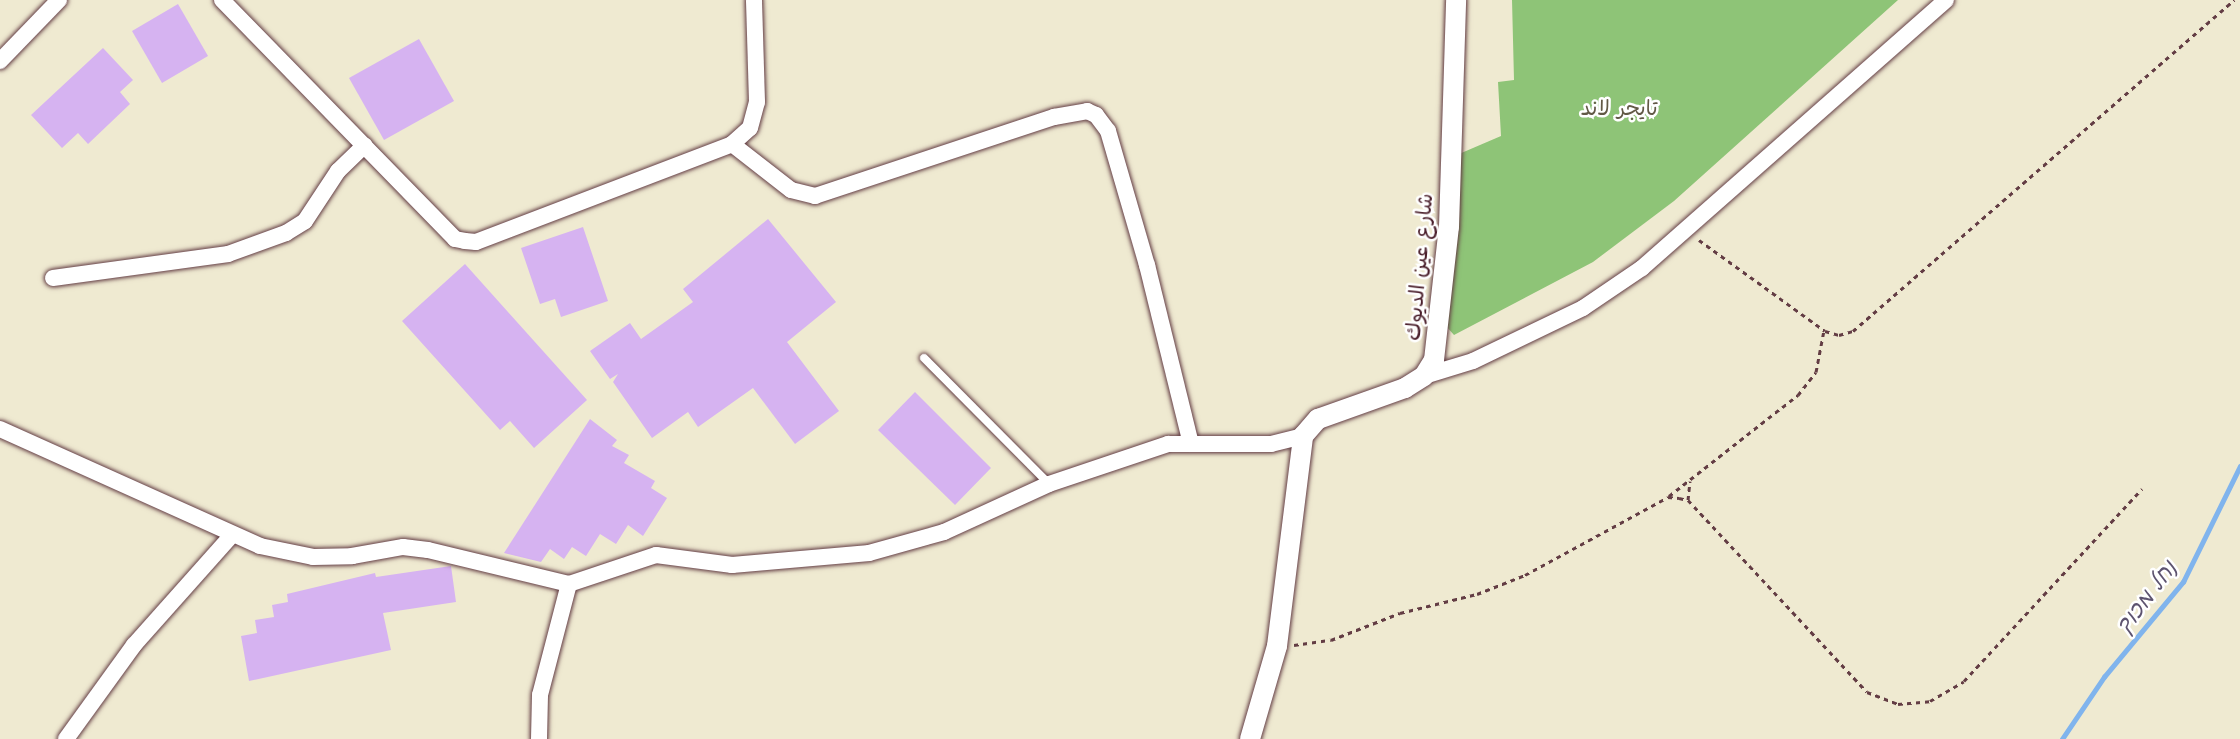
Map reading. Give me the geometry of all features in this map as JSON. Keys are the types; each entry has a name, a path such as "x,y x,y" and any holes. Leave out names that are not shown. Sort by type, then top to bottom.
{"street":[{"path":"0,61 59,0"},
{"path":"222,0 456,239 476,242 732,144 750,128 757,102 754,0"},
{"name":"شارع عين الديوك","path":"1424,376 1434,360 1437,343 1449,226 1455,0"},
{"path":"0,429 232,535 260,546 314,557 352,556 403,547 428,550 569,584 656,555 732,565 869,553 944,532 1048,484 1168,444 1272,444 1303,436 1318,419 1405,388 1424,376 1473,361 1583,308 1642,268 1946,0"},
{"path":"732,144 750,154 791,190 814,196 1053,117 1087,111 1096,115 1108,131 1147,265 1191,444"},
{"path":"53,278 228,254 286,233 304,221 338,171 365,145"},
{"path":"1250,739 1277,646 1303,436"},
{"path":"66,739 134,645 232,535"},
{"path":"539,739 540,694 569,584"}],"lane":[{"path":"924,358 1048,484"}],"path":[{"path":"1688,227 1701,242 1824,330 1839,335 1853,331 2234,0"},
{"path":"1277,646 1323,642 1400,613 1477,594 1525,575 1668,497 1804,389 1816,372 1824,330"},
{"path":"1688,500 1690,479"},
{"path":"1668,497 1688,500 1867,692 1889,701 1914,704 1944,696 1964,681 2142,489"}],"green space":[{"name":"تايجر لاند","path":"1512,0 1898,0 1674,201 1593,262 1454,335 1446,326 1459,154 1501,136 1498,82 1514,80"}],"building":[{"path":"178,4 208,56 162,83 132,31"},
{"path":"419,39 454,101 384,140 349,78"},
{"path":"103,48 133,80 120,92 130,104 88,144 78,133 62,148 31,115"},
{"path":"768,219 836,302 787,342 839,411 795,444 753,388 698,427 688,412 652,438 613,382 618,374 610,379 590,351 630,323 641,339 693,302 683,289"},
{"path":"583,227 608,301 561,317 555,299 540,304 521,248"},
{"path":"465,264 587,400 534,448 510,421 500,430 402,321"},
{"path":"915,392 991,468 955,505 878,430"},
{"path":"590,419 617,440 612,446 629,455 624,463 655,481 651,488 667,498 643,536 628,525 616,544 600,534 586,556 572,547 564,559 550,549 541,562 504,553"},
{"path":"451,566 456,602 383,613 391,650 249,681 241,636 257,633 255,620 274,617 272,605 288,602 287,594 375,573 376,577"}],"waterway":[{"name":"נחל מכוך","path":"2062,739 2104,677 2183,582 2240,466"}]}
